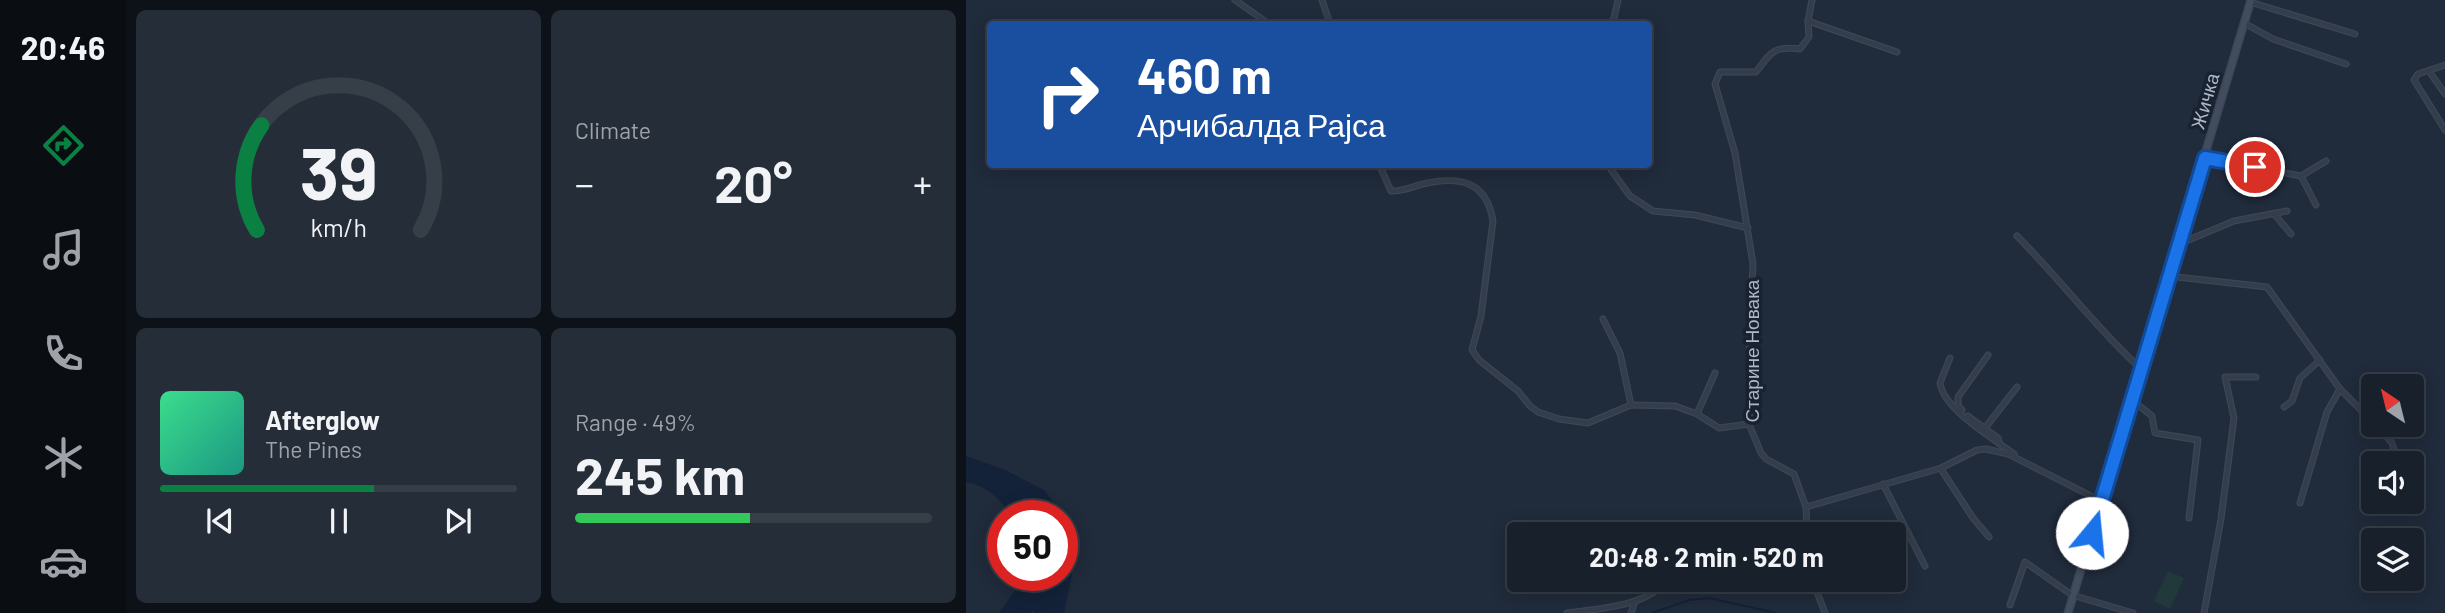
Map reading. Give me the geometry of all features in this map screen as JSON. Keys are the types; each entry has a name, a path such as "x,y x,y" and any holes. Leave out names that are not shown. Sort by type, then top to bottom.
{"main road":[{"name":"Жичка","path":"2068,613 2250,1"}],"street":[{"path":"1235,0 1265,21"},
{"path":"1322,0 1329,21"},
{"path":"1612,21 1618,0"},
{"path":"1812,0 1808,21 1896,52"},
{"path":"2250,1 2356,34"},
{"name":"Старине Новака","path":"1807,522 1806,507 1794,474 1766,459 1749,424 1753,264 1735,153 1716,84 1720,72 1756,72 1771,52 1783,47 1800,49 1809,37 1808,21"},
{"path":"2244,23 2273,39 2346,64"},
{"path":"2445,65 2415,76 2417,87 2445,130"},
{"path":"2429,71 2445,94"},
{"path":"2205,158 2301,176 2326,161"},
{"path":"1381,168 1391,191 1399,192 1428,183 1448,181 1472,184 1484,195 1492,211 1493,220 1481,316 1472,349 1479,360 1518,391 1530,406 1548,416 1594,422 1606,414 1632,405 1675,406 1697,414 1719,428 1749,424"},
{"path":"1610,168 1630,197 1653,211 1695,215 1748,228"},
{"path":"2301,176 2316,205"},
{"path":"2178,244 2234,221 2287,211"},
{"path":"2275,215 2291,234"},
{"path":"2017,236 2104,335 2141,369"},
{"path":"2168,276 2267,287 2340,389 2361,410"},
{"path":"1603,319 1620,353 1632,405"},
{"path":"1988,355 1957,401 1968,416 1998,438 2000,443"},
{"path":"1950,358 1940,383 1944,395 1970,421 2023,461"},
{"path":"2284,407 2292,401 2300,378 2320,360"},
{"path":"1697,414 1715,373"},
{"path":"2204,613 2221,519 2234,418 2225,377 2256,377"},
{"path":"1985,428 2017,387"},
{"path":"2300,503 2327,412 2340,389"},
{"path":"2132,399 2152,416 2155,433 2199,440 2189,518"},
{"path":"1806,507 1941,468 1977,450 1986,449 2008,454 2101,501"},
{"path":"1941,468 1973,518 1989,537"},
{"path":"1883,484 1925,566"},
{"path":"2010,605 2025,562 2072,596 2133,613"},
{"path":"1567,613 1636,600 1652,592"},
{"path":"1816,592 1825,613"},
{"path":"1631,613 1636,600"}],"green space":[{"path":"2168,571 2184,578 2170,609 2154,601"}],"water":[{"path":"966,456 1003,469 1044,490 1052,500 999,500 987,490 966,482"},
{"path":"1015,591 1069,591 1064,613 999,613"}],"waterway":[{"path":"1652,613 1689,600 1709,598 1776,613"}],"route":[{"path":"2092,533 2205,158 2255,167"}]}
